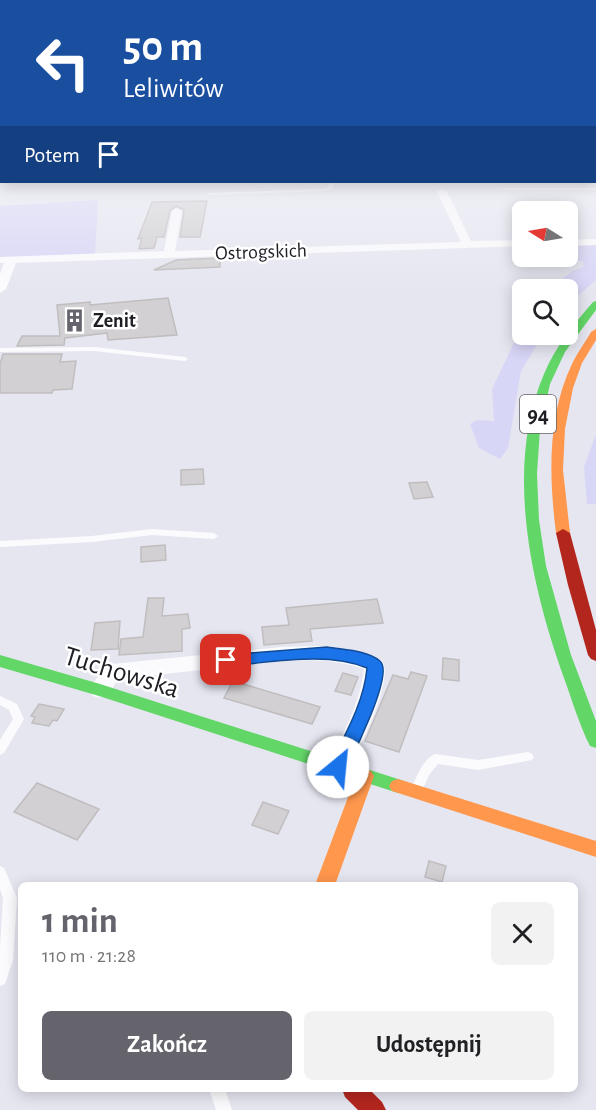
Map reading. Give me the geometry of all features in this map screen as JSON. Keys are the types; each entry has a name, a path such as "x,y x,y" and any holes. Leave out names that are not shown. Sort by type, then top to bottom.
{"main road":[{"name":"94","path":"596,304 567,340 545,383 534,435 531,491 540,573 571,681 596,741"},
{"name":"94","path":"596,332 575,367 566,399 559,434 557,478 559,514 566,555 596,655"},
{"name":"Tuchowska","path":"0,661 100,690 596,849"},
{"path":"326,882 365,776"},
{"path":"356,1092 374,1110"}],"street":[{"path":"442,192 467,244"},
{"path":"169,253 177,211"},
{"path":"578,243 596,242"},
{"name":"Ostrogskich","path":"5,260 512,243"},
{"path":"0,289 5,260"},
{"path":"100,690 112,672 272,656 327,653 357,657 375,665 374,680 353,738 338,767"}],"lane":[{"path":"208,194 323,190 331,186"},
{"path":"504,189 596,189"},
{"path":"0,350 94,349 184,359"},
{"path":"0,544 92,539 152,532 214,536"},
{"path":"0,700 13,707 19,719 0,750"},
{"path":"416,792 435,759 478,765 528,757"},
{"path":"0,872 15,899 6,960 0,979"},
{"path":"218,1092 224,1110"}],"shaded area":[{"path":"98,200 95,254 0,258 0,206"},
{"path":"578,243 596,243 596,280 578,296 578,279 562,279 572,271 583,267 583,262 578,261"},
{"path":"513,345 537,345 521,371 508,448 500,459 479,448 470,424 477,420 494,421 492,389"},
{"path":"596,434 596,504 587,504 584,467"}],"building":[{"path":"207,201 200,237 180,237 184,210 176,206 170,211 164,237 157,237 154,248 139,249 142,238 138,239 152,202"},
{"path":"220,258 220,267 154,270 176,260"},
{"path":"168,298 177,335 108,340 107,333 65,338 64,345 17,346 22,336 60,336 57,305 90,302 90,305"},
{"path":"3,354 62,354 60,362 76,361 72,389 53,390 52,393 0,393 0,364"},
{"path":"203,469 204,484 181,485 181,470"},
{"path":"427,482 433,497 414,499 409,483"},
{"path":"165,545 166,560 141,562 141,547"},
{"path":"148,598 164,598 162,616 188,614 190,628 182,629 182,651 119,655 121,639 143,637"},
{"path":"377,599 383,623 310,629 312,641 264,645 262,627 289,625 286,608"},
{"path":"120,621 118,649 91,650 95,623"},
{"path":"443,658 459,660 459,681 442,679"},
{"path":"411,672 427,676 399,752 365,741 393,675 408,679"},
{"path":"343,673 358,677 351,695 335,691"},
{"path":"233,681 320,707 312,724 224,698"},
{"path":"39,704 64,709 57,721 53,720 49,726 32,723 35,717 31,716"},
{"path":"37,783 99,809 77,840 14,812"},
{"path":"263,802 289,811 278,834 252,825"},
{"path":"429,861 446,866 442,882 425,877"}],"traffic: fast":[{"path":"596,304 567,342 549,373 534,429 530,474 532,520 539,566 550,611 563,655 596,741"},
{"path":"0,661 100,690 398,786"}],"traffic: slow":[{"path":"563,533 557,470 563,408 575,368 596,332"},
{"path":"326,882 365,776"},
{"path":"398,786 596,849"}],"traffic: jam":[{"path":"563,533 575,585 596,655"},
{"path":"356,1092 374,1110"}],"place":[{"name":"Zenit","path":"75,320"}],"route":[{"path":"226,660 327,653 357,657 375,665 374,680 366,705 338,767"}]}
